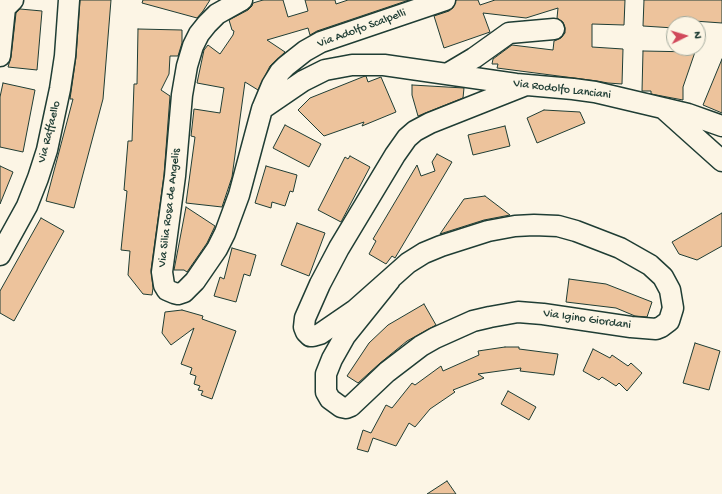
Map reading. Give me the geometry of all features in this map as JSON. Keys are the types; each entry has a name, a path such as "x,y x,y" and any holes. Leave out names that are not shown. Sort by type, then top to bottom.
{"street":[{"path":"0,56 5,8 13,0"},
{"name":"Via Raffaello","path":"0,255 27,206 47,150 60,89 65,56 69,0"},
{"name":"Via Silia Rosa de Angelis","path":"242,0 217,14 207,24 199,34 193,46 187,66 182,95 175,176 162,272 164,285 170,292 181,293 190,288 208,263 225,233 239,194 262,109"},
{"name":"Via Adolfo Scalpelli","path":"262,109 272,85 280,72 291,61 305,51 333,38 445,0"},
{"path":"447,74 474,58 508,33 554,29"},
{"name":"Via Rodolfo Lanciani","path":"262,109 314,75 338,67 358,64 384,65 526,85 595,92 694,116 722,126"},
{"name":"Via Igino Giordani","path":"390,280 345,336 332,359 326,374 326,392 330,399 341,407 346,408 351,406 387,372 421,346 473,321 508,313 528,313 570,317 631,327 656,329 669,321 672,308 672,297 667,284 660,274 650,265 620,248 576,231 550,225 515,226 495,230 441,246 424,253 408,264 356,310 320,334 310,336 306,332 304,322 306,314 325,274 395,155 407,138 415,131 430,123 526,85"},
{"path":"663,109 722,161"}],"building":[{"path":"80,0 111,0 103,99 74,208 46,201 73,99 70,99 76,57"},
{"path":"143,0 210,0 197,18 142,3"},
{"path":"263,0 283,0 288,17 308,11 305,0 335,0 336,4 348,0 409,0 317,31 310,35 308,28 267,40 285,52 270,66 258,90 245,82 232,177 222,207 186,203 195,137 191,136 194,109 220,113 224,88 197,83 204,50 208,45 220,54 233,35 234,31 232,30 229,20 248,10 253,3"},
{"path":"456,0 478,0 480,5 495,0 625,0 624,25 592,24 592,47 623,49 622,84 497,68 498,64 492,64 493,59 512,45 553,50 554,41 561,38 565,33 563,22 557,18 558,8 526,18 483,13 490,32 444,48 434,16 449,11 453,8"},
{"path":"644,0 722,0 722,23 706,22 706,16 666,16 666,27 643,26"},
{"path":"20,9 42,11 37,70 8,67 11,57 16,13"},
{"path":"138,29 182,30 182,43 178,56 170,56 169,74 161,90 170,96 164,175 151,270 153,288 152,295 143,294 128,275 130,251 121,250 127,191 124,190 128,141 132,141 134,84 137,84"},
{"path":"643,51 666,51 666,56 694,56 683,87 683,100 651,94 651,91 642,91"},
{"path":"722,59 722,113 703,105"},
{"path":"365,76 368,82 381,77 396,112 362,126 364,122 324,136 298,110 310,98"},
{"path":"3,83 35,90 23,152 0,147 0,97"},
{"path":"412,85 464,88 463,98 418,116 412,95"},
{"path":"544,110 580,112 585,123 537,143 527,118"},
{"path":"285,125 321,144 309,167 273,148"},
{"path":"505,126 510,146 473,155 468,135"},
{"path":"437,154 452,162 395,258 392,256 386,264 369,254 376,241 373,239 417,165 421,176 435,171 432,162"},
{"path":"350,156 370,167 341,222 318,210 345,157 348,159"},
{"path":"0,166 13,172 0,204"},
{"path":"266,166 297,175 293,192 290,191 285,206 272,202 271,208 255,203"},
{"path":"485,196 510,215 484,220 440,234 464,199"},
{"path":"186,207 215,226 207,243 187,272 184,270 174,270"},
{"path":"722,213 722,246 697,260 679,254 672,242"},
{"path":"41,218 64,231 14,321 0,313 0,291"},
{"path":"297,223 325,233 309,276 281,265"},
{"path":"232,248 256,255 250,276 244,274 236,302 214,296 220,277 224,279"},
{"path":"569,279 606,284 652,302 647,317 635,316 616,308 566,302"},
{"path":"424,304 436,325 407,341 358,383 347,376 369,343 388,325"},
{"path":"182,310 203,316 202,319 236,331 212,399 201,395 203,391 198,390 200,386 194,384 196,376 190,374 192,368 181,364 194,328 171,345 162,333 165,312"},
{"path":"695,343 720,351 709,390 683,383"},
{"path":"505,347 519,347 519,349 558,354 554,375 520,371 521,368 478,374 484,378 453,390 455,392 430,409 415,427 409,423 396,446 373,438 368,452 357,449 363,430 371,433 386,405 392,408 412,383 415,385 441,366 443,371 479,355 478,351"},
{"path":"593,349 610,358 612,355 628,366 631,363 642,373 627,391 619,383 616,386 602,377 599,380 583,371"},
{"path":"508,391 536,407 529,420 501,404"},
{"path":"447,481 456,494 427,494"}]}
